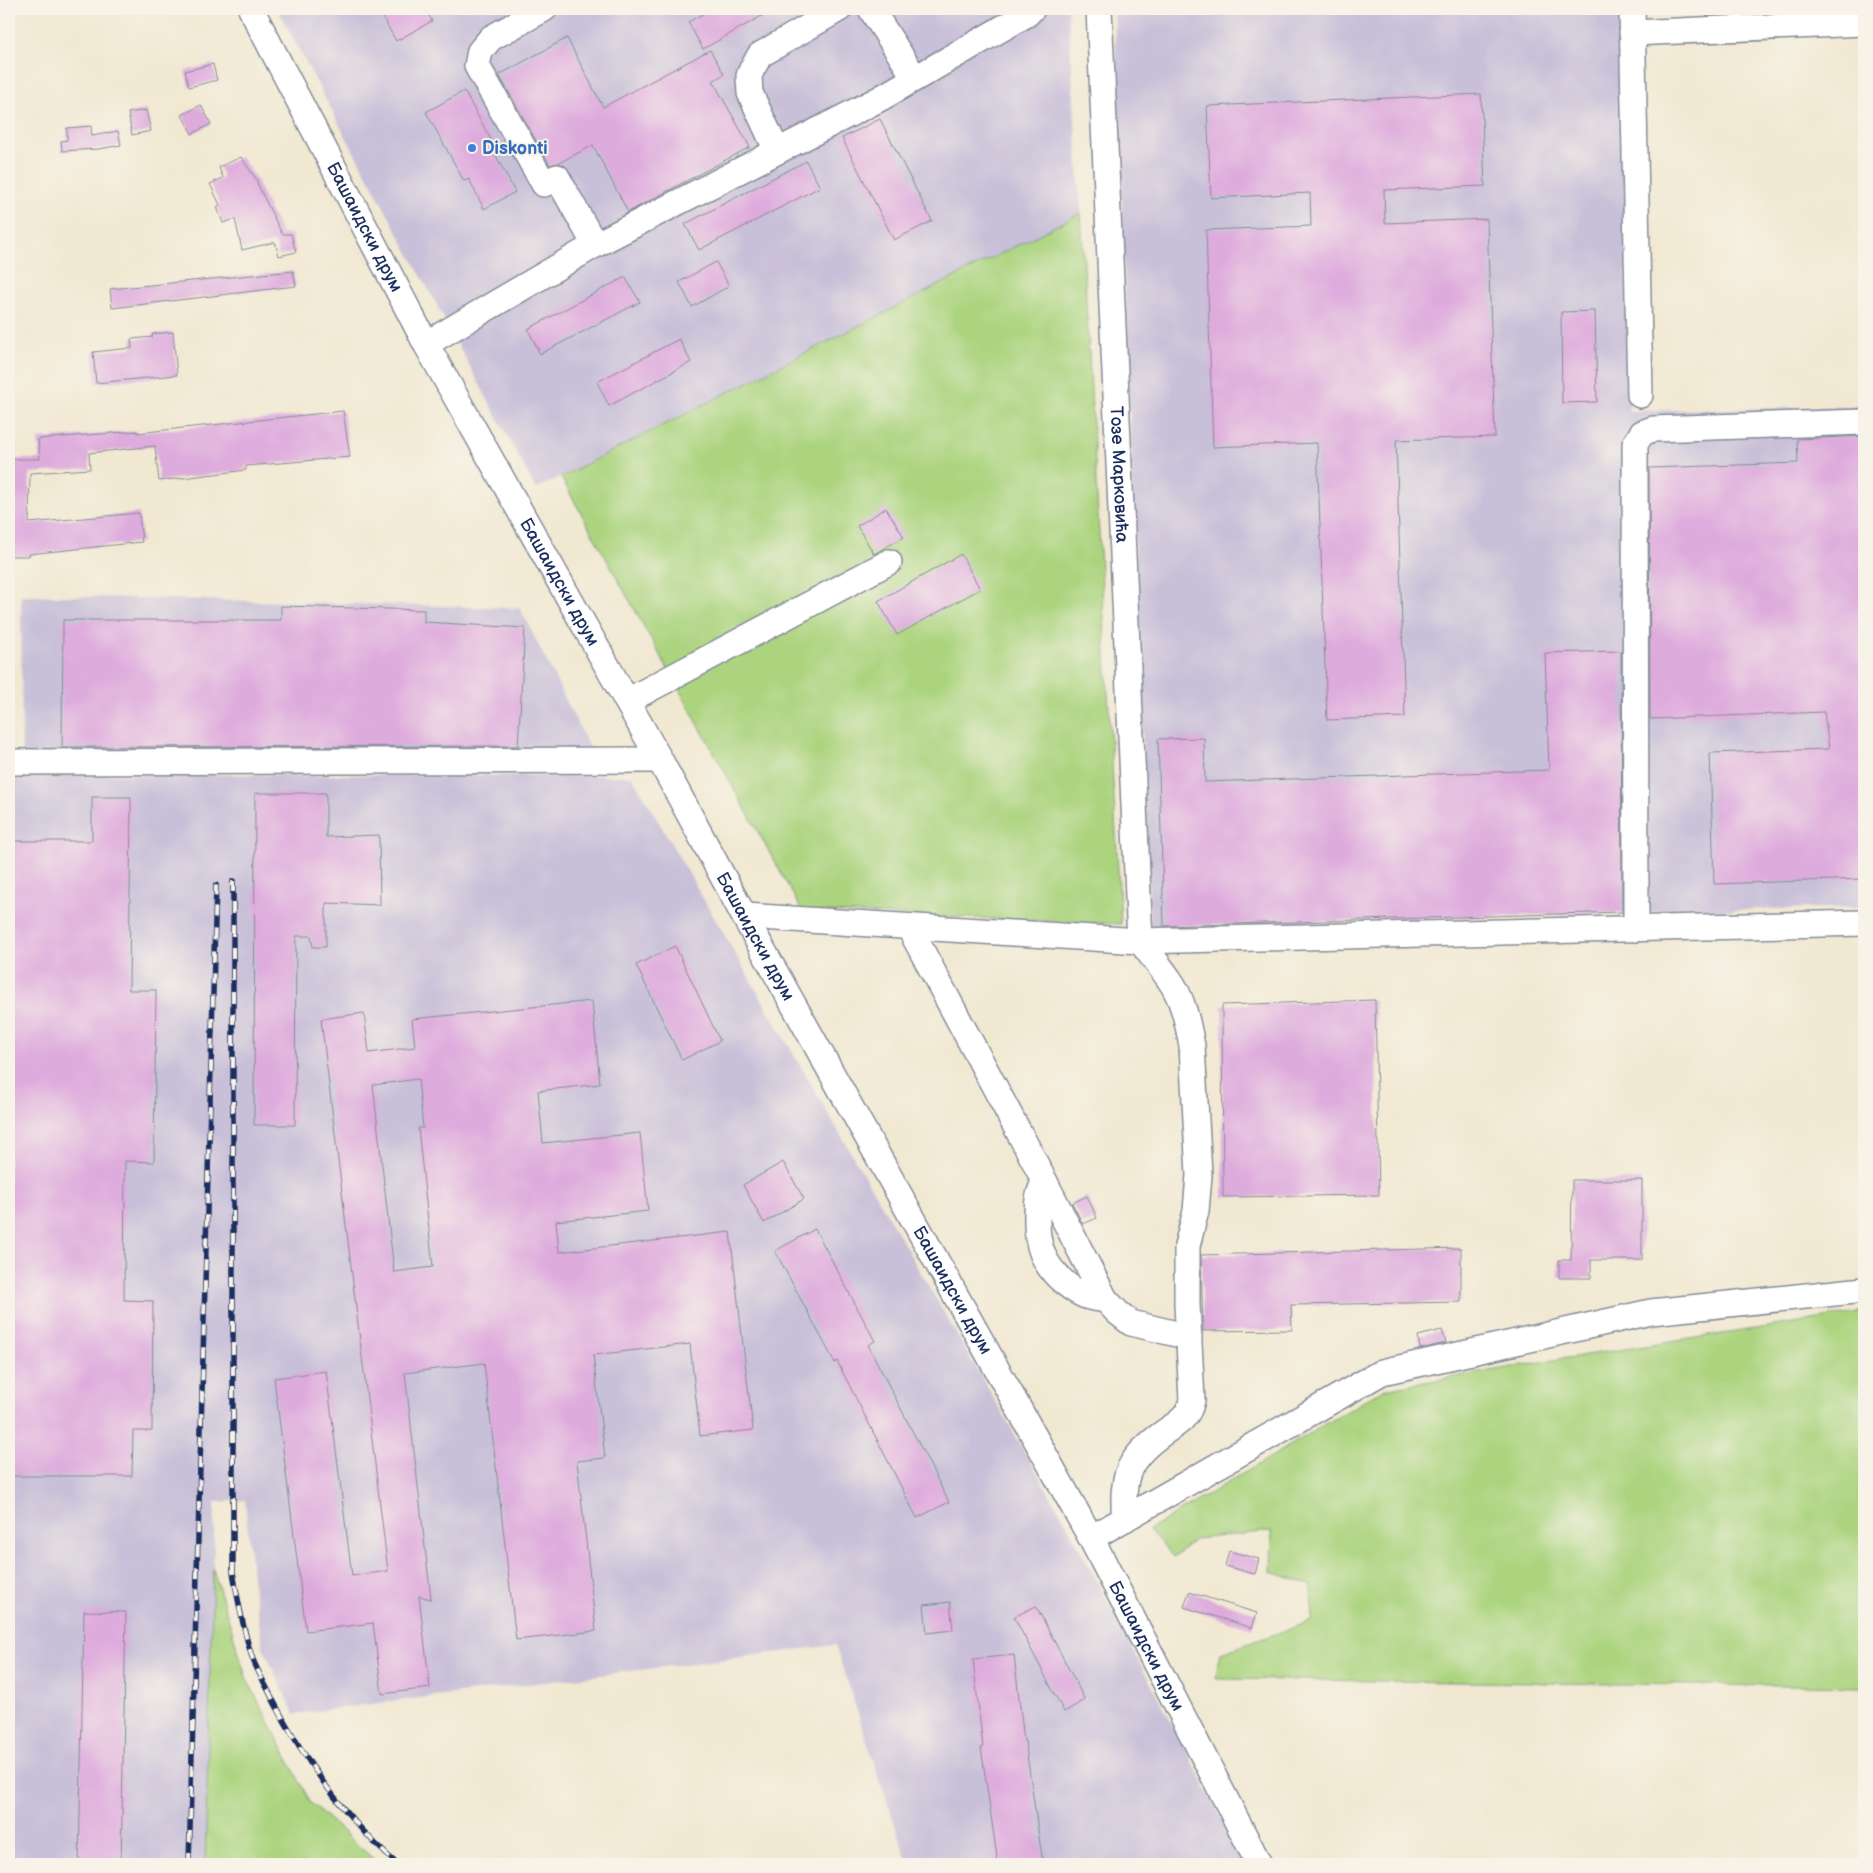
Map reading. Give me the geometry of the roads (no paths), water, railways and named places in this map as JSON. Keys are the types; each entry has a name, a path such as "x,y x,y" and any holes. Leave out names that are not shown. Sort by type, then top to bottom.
{"street":[{"name":"Башаидски друм","path":"250,9 426,344 660,760 744,916 1091,1538 1259,1864"},
{"path":"544,9 491,38 480,51 477,66 544,184 557,177 595,245"},
{"path":"777,151 752,101 749,85 752,68 760,55 839,9"},
{"path":"871,9 915,78"},
{"path":"426,344 595,245 881,98 1027,14 1032,9"},
{"name":"Тозе Марковића","path":"1099,9 1140,941"},
{"path":"1632,9 1640,395"},
{"path":"1632,33 1864,23"},
{"path":"1636,929 1635,444 1642,433 1653,429 1864,422"},
{"path":"627,701 890,562"},
{"path":"9,762 660,760"},
{"path":"744,916 1140,941 1864,923"},
{"path":"909,927 1105,1299 1117,1312 1132,1323 1189,1337"},
{"path":"1125,1519 1125,1481 1130,1465 1145,1446 1184,1420 1191,1406 1187,1246 1196,1211 1199,1175 1192,1046 1184,1011 1170,980 1140,941"},
{"path":"1045,1182 1040,1191 1037,1206 1036,1230 1041,1255 1056,1277 1079,1294 1091,1298 1105,1299"},
{"path":"1091,1538 1382,1372 1650,1312 1864,1290"}],"railway":[{"path":"233,881 233,1572 243,1625 252,1657 284,1721 312,1766 343,1808 397,1864"},
{"path":"189,1864 216,885"}],"place":[{"name":"Diskonti","path":"472,148"}]}
